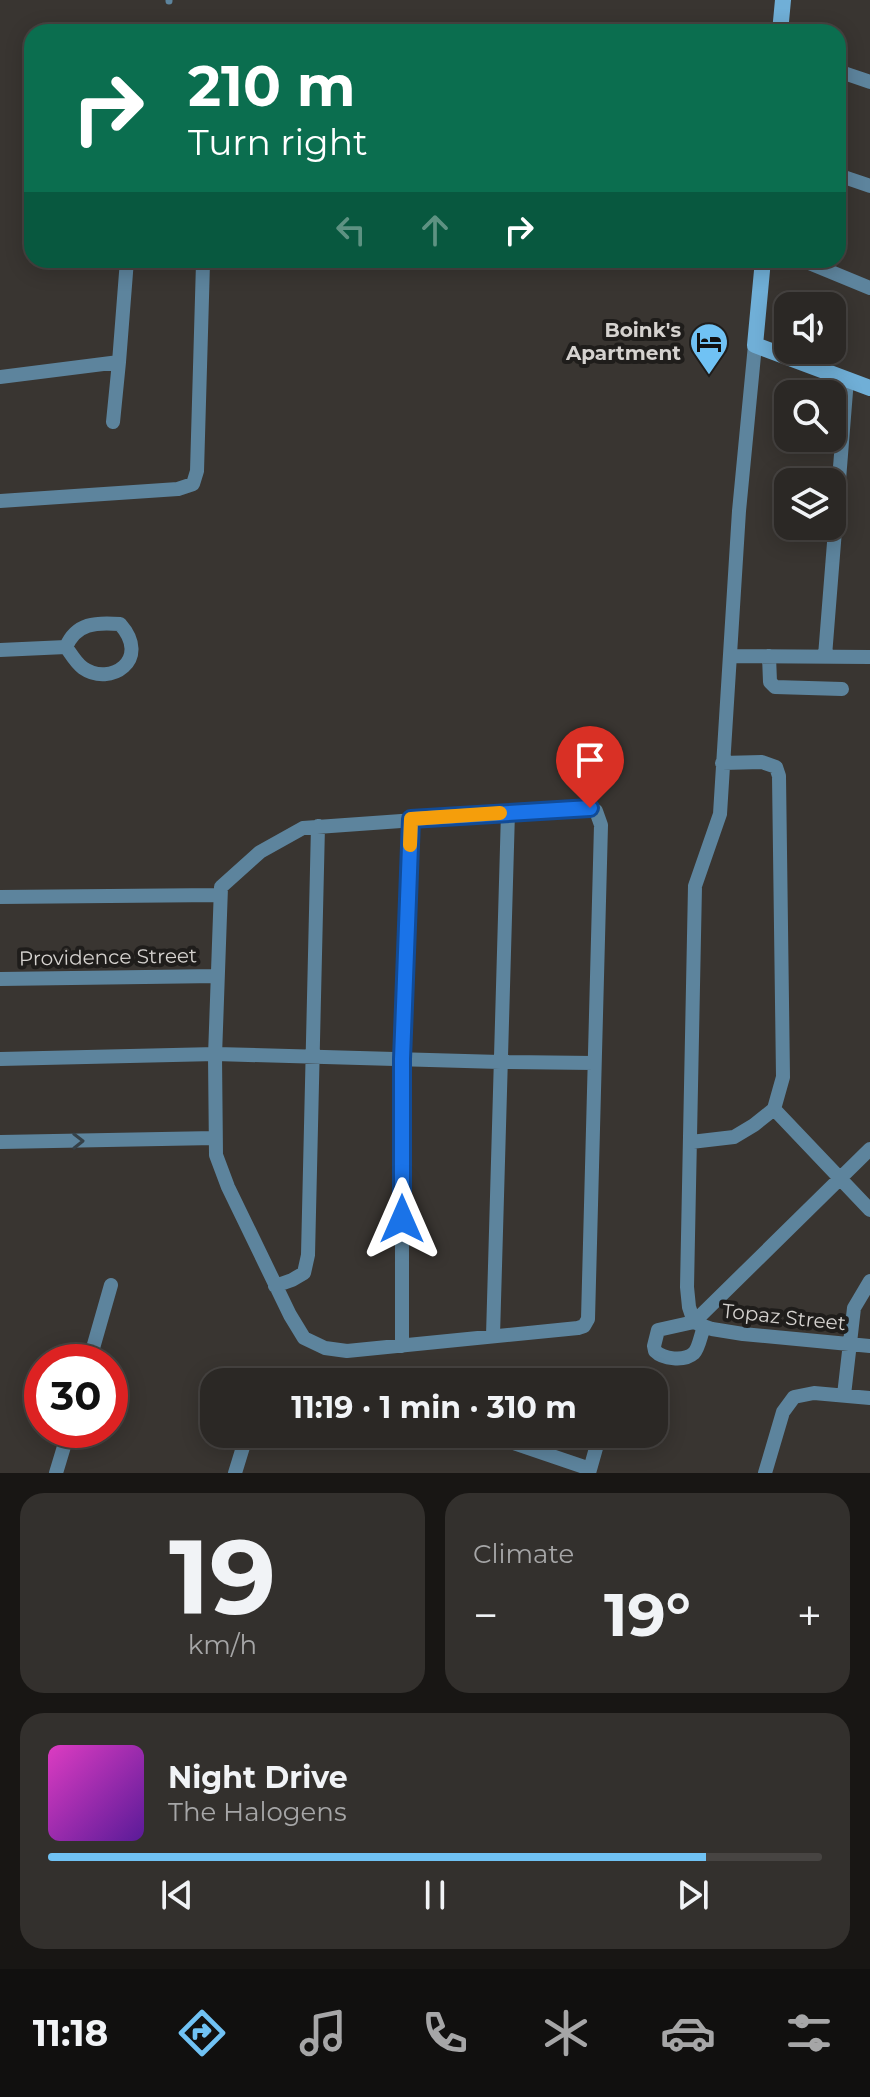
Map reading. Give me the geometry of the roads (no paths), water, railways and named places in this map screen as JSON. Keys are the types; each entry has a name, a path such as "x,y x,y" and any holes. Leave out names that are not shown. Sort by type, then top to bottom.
{"street":[{"path":"781,24 783,0"},
{"path":"846,74 870,82"},
{"path":"846,178 870,186"},
{"path":"113,422 126,268"},
{"path":"0,501 178,489 193,484 197,471 203,268"},
{"path":"762,268 739,511 720,814 695,886 687,1287 689,1307 699,1324 870,1149"},
{"path":"821,268 870,288"},
{"path":"755,345 870,388"},
{"path":"0,377 119,362"},
{"path":"825,656 847,379"},
{"path":"108,623 120,624 133,647 132,658 126,666 115,672 103,672 84,669 66,647 70,638 87,625 108,623"},
{"path":"0,650 66,647"},
{"path":"731,656 870,657"},
{"path":"769,656 770,682 775,687 842,689"},
{"path":"691,1142 734,1137 774,1109 783,1077 779,776 776,767 769,763 722,763"},
{"path":"590,808 600,817 588,1319 584,1326 578,1328 347,1351 315,1344 304,1338 275,1286 221,1172 215,1138 219,895 221,887 268,846 303,828 411,819 590,808"},
{"path":"493,1336 508,812"},
{"path":"402,1346 402,1059 411,819"},
{"path":"275,1286 304,1273 308,1255 318,826"},
{"path":"0,897 219,895"},
{"name":"Providence Street","path":"0,979 217,976"},
{"path":"0,1059 216,1054 594,1063"},
{"path":"774,1109 870,1210"},
{"path":"0,1142 215,1138"},
{"path":"844,1395 854,1308 870,1281"},
{"path":"94,1344 111,1285"},
{"name":"Topaz Street","path":"699,1324 870,1346"},
{"path":"765,1473 783,1412 794,1397 803,1393 870,1398"},
{"path":"56,1473 64,1448"},
{"path":"235,1473 243,1448"},
{"path":"526,1448 590,1471 596,1448"}],"place":[{"name":"Boink's Apartment","path":"709,376"}]}
